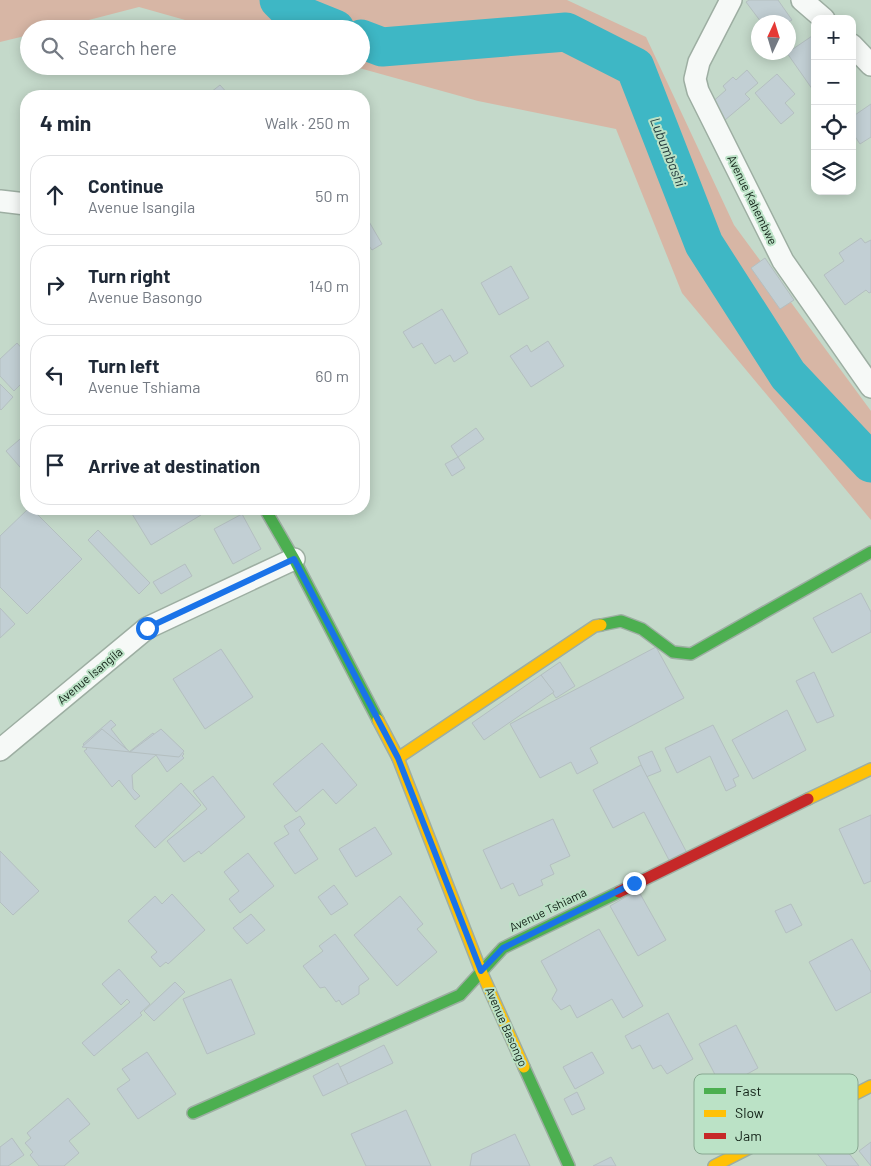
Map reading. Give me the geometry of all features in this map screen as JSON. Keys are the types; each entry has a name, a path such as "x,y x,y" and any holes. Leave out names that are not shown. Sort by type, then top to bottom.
{"street":[{"name":"Avenue Kahembwe","path":"731,0 699,62 695,79 698,91 782,261 871,387"},
{"path":"802,0 819,15"},
{"path":"856,49 871,65"},
{"path":"0,201 20,203"},
{"name":"Avenue Basongo","path":"268,515 294,559 398,758 481,971 569,1166"},
{"path":"398,758 595,626 621,620 642,629 673,652 691,654 871,552"},
{"name":"Avenue Isangila","path":"0,750 147,628 294,559"},
{"name":"Avenue Tshiama","path":"193,1113 460,995 503,948 871,769"},
{"path":"858,1093 871,1086"},
{"path":"714,1166 738,1154"}],"shaded area":[{"path":"0,0 567,0 646,37 734,225 871,411 871,520 682,293 616,129 478,101 370,71 370,20 185,20 139,7 89,20 20,20 20,37 0,42"}],"building":[{"path":"749,0 778,0 788,15 756,15 746,2"},
{"path":"811,37 811,87 792,60 796,60 796,47"},
{"path":"747,70 758,83 745,94 750,99 725,120 710,104 726,90 723,86 733,77 736,80"},
{"path":"777,74 795,94 785,103 794,113 781,124 755,93"},
{"path":"220,85 225,90 214,90"},
{"path":"871,104 871,137 860,144 856,138 856,114"},
{"path":"370,223 382,244 372,250 370,247"},
{"path":"861,238 865,243 871,240 871,292 869,293 866,290 845,305 824,275 844,261 839,253"},
{"path":"765,258 794,300 780,309 751,268"},
{"path":"511,266 529,298 499,315 481,283"},
{"path":"442,309 468,353 454,362 450,355 435,364 422,343 413,348 403,332"},
{"path":"548,341 564,366 531,387 510,356 527,345 531,352"},
{"path":"17,343 20,346 20,385 14,391 0,376 0,359"},
{"path":"0,384 13,397 1,410 0,409"},
{"path":"476,428 484,439 458,457 451,446"},
{"path":"20,439 20,467 6,451"},
{"path":"458,457 465,468 452,476 445,464"},
{"path":"22,515 38,515 82,559 27,614 0,587 0,536"},
{"path":"133,515 201,515 151,545"},
{"path":"243,515 261,549 233,564 214,529"},
{"path":"98,530 150,583 139,594 88,540"},
{"path":"185,564 192,576 161,594 153,582"},
{"path":"861,593 871,612 871,632 832,653 813,618"},
{"path":"0,608 15,624 0,638"},
{"path":"656,647 684,698 590,748 598,763 577,774 571,762 540,778 510,724"},
{"path":"221,649 253,697 205,729 173,679"},
{"path":"560,662 575,686 556,698 541,675"},
{"path":"814,672 834,716 817,723 796,681"},
{"path":"541,675 554,692 484,740 472,723"},
{"path":"787,710 806,750 753,779 732,740"},
{"path":"111,720 116,725 111,729 129,752 153,733 168,753 176,745 184,754 182,756 184,758 167,772 156,755 132,775 133,789 140,796 135,800 119,780 112,787 84,751 87,749 83,744"},
{"path":"713,725 739,776 733,779 736,786 726,791 710,756 677,773 665,748"},
{"path":"102,729 130,752 82,747"},
{"path":"161,729 184,751 179,757 130,752"},
{"path":"322,743 357,785 336,804 323,789 296,812 273,784"},
{"path":"652,751 661,771 646,777 638,757"},
{"path":"641,765 687,853 670,862 644,812 613,828 593,790"},
{"path":"213,776 245,817 201,854 199,851 184,862 167,841 207,809 193,791"},
{"path":"181,783 201,805 155,848 135,826"},
{"path":"871,815 871,881 864,884 839,829"},
{"path":"300,816 305,824 299,830 318,859 295,874 274,843 289,834 284,826"},
{"path":"553,819 570,856 550,865 554,874 541,880 543,885 519,896 513,883 501,889 483,850"},
{"path":"375,827 392,854 356,877 339,849"},
{"path":"0,851 39,891 13,915 0,902"},
{"path":"248,853 274,886 240,913 229,899 239,891 224,872"},
{"path":"334,885 348,904 331,915 318,897"},
{"path":"638,890 666,940 638,956 610,906"},
{"path":"172,894 205,930 168,964 166,962 160,967 151,957 157,952 128,921 155,896 162,904"},
{"path":"400,896 423,924 417,929 437,952 397,986 354,935"},
{"path":"791,904 802,925 786,933 775,911"},
{"path":"251,914 265,930 247,944 233,928"},
{"path":"599,929 643,1006 623,1018 612,999 577,1018 570,1005 561,1010 552,999 557,990 541,961"},
{"path":"335,934 369,979 359,986 359,994 342,1005 339,1000 336,1002 325,987 320,988 303,966 323,951 319,946"},
{"path":"852,939 871,972 871,992 836,1011 809,962"},
{"path":"119,969 150,1004 140,1013 142,1015 94,1056 82,1043 130,1002 127,999 121,1005 102,984"},
{"path":"231,979 255,1034 207,1054 183,999"},
{"path":"175,982 185,992 154,1021 144,1011"},
{"path":"668,1013 693,1059 667,1074 661,1065 653,1069 640,1045 632,1049 625,1036"},
{"path":"736,1025 758,1068 747,1074 715,1074 699,1044"},
{"path":"384,1045 393,1063 348,1084 340,1067"},
{"path":"147,1052 176,1094 138,1119 117,1089 130,1080 122,1069"},
{"path":"592,1052 604,1073 575,1089 563,1067"},
{"path":"338,1063 348,1084 323,1096 313,1076"},
{"path":"577,1092 585,1109 572,1115 564,1099"},
{"path":"68,1098 90,1124 69,1141 79,1153 64,1166 39,1166 30,1155 33,1152 25,1143 31,1138 27,1133"},
{"path":"406,1110 431,1166 366,1166 351,1134"},
{"path":"515,1134 530,1166 470,1166 472,1154"},
{"path":"12,1138 24,1155 8,1166 0,1166 0,1147"},
{"path":"871,1142 871,1166 859,1151"},
{"path":"818,1154 849,1154 859,1166 827,1166"},
{"path":"611,1157 616,1166 593,1166"}],"waterway":[{"name":"Lubumbashi","path":"279,0 290,11 312,20"},
{"name":"Lubumbashi","path":"370,42 382,47 566,32 635,67 704,244 788,375 871,463"}],"traffic: fast":[{"path":"268,515 294,559 378,720"},
{"path":"601,625 621,621 642,629 673,652 691,654 871,552"},
{"path":"193,1113 460,995 503,948 619,892"},
{"path":"524,1067 569,1166"}],"traffic: slow":[{"path":"398,758 595,626 601,625"},
{"path":"378,720 398,758 481,971 524,1067"},
{"path":"808,799 871,769"},
{"path":"858,1093 871,1086"},
{"path":"714,1166 738,1154"}],"traffic: jam":[{"path":"619,892 808,799"}],"route":[{"path":"147,628 294,559 398,758 481,971 503,948 634,883"}]}
